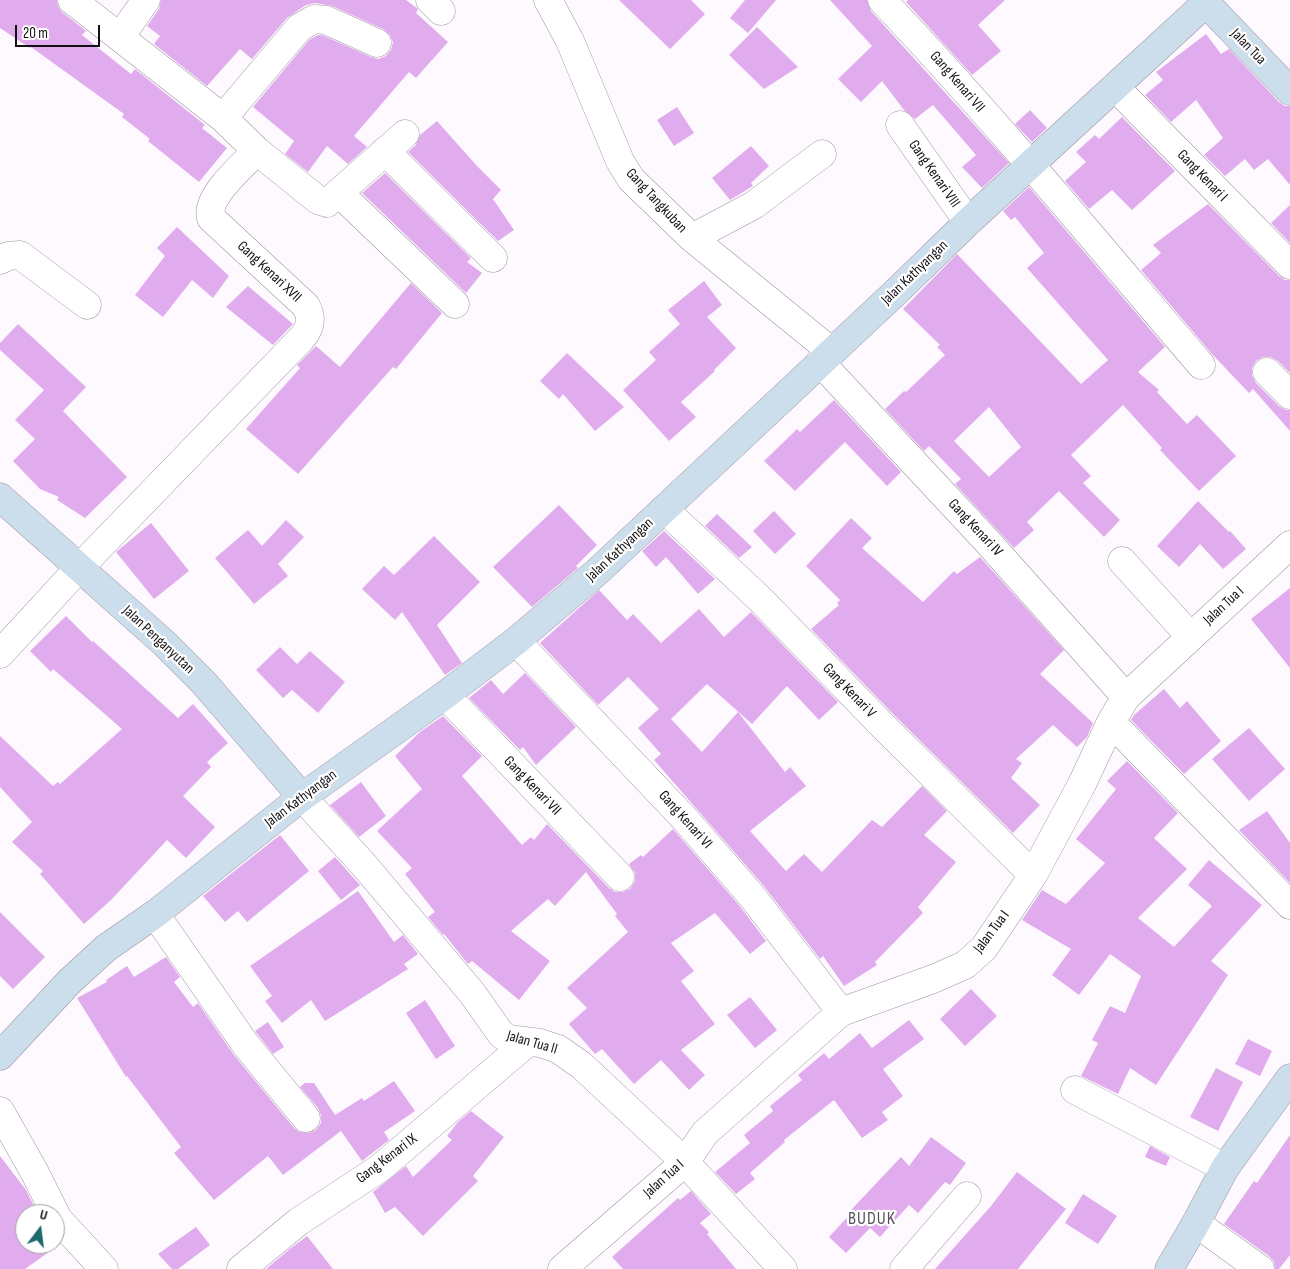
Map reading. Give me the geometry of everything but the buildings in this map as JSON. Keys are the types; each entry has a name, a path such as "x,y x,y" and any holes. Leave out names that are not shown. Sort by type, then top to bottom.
{"street":[{"path":"72,0 223,118 257,150 318,200 327,203 405,134"},
{"path":"120,37 146,0"},
{"name":"Gang Tangkuban","path":"548,0 570,42 620,161 631,179 692,238 826,357"},
{"name":"Gang Kenari VII","path":"882,0 922,42 1030,165 1201,365"},
{"name":"Jalan Kathyangan","path":"0,1056 70,981 106,948 155,914 302,797 445,695 516,641 597,572 968,222 1208,1"},
{"name":"Jalan Tua","path":"1208,1 1290,90"},
{"path":"223,118 299,28 314,19 326,20 377,43"},
{"name":"Gang Kenari I","path":"1115,86 1290,265"},
{"name":"Gang Kenari VIII","path":"900,125 968,222"},
{"name":"Gang Kenari XVII","path":"0,654 79,568 301,339 309,327 309,312 306,306 212,218 210,213 211,207 222,186 257,150"},
{"path":"385,151 493,258"},
{"path":"692,238 754,205 822,154"},
{"path":"338,193 456,304"},
{"path":"0,260 8,256 20,255 87,305"},
{"name":"Gang Kenari IV","path":"826,357 1126,697"},
{"path":"1267,372 1290,395"},
{"name":"Jalan Penganyutan","path":"0,497 164,643 204,683 302,797"},
{"name":"Gang Kenari V","path":"664,508 762,601 1033,875"},
{"name":"Jalan Tua I","path":"562,1269 685,1162 705,1133 841,1012 933,979 965,965 984,948 1033,875 1082,784 1111,722 1126,697 1290,545"},
{"path":"1122,561 1191,637"},
{"name":"Gang Kenari VI","path":"516,641 684,818 751,895 841,1012"},
{"name":"Gang Kenari VII","path":"445,695 620,877"},
{"path":"1111,722 1290,905"},
{"name":"Jalan Tua II","path":"302,797 363,864 466,985 501,1034 508,1039 540,1043 568,1054 685,1162 783,1269"},
{"path":"155,914 246,1045 306,1118"},
{"name":"Gang Kenari IX","path":"241,1269 298,1222 380,1168 528,1042"},
{"path":"1169,1269 1225,1168 1290,1078"},
{"path":"1075,1090 1225,1168"},
{"path":"0,1111 35,1173 58,1219 104,1269"},
{"path":"904,1269 967,1196"},
{"path":"1196,1223 1260,1269"}],"district":[{"name":"BUDUK","path":"872,1219"}]}
